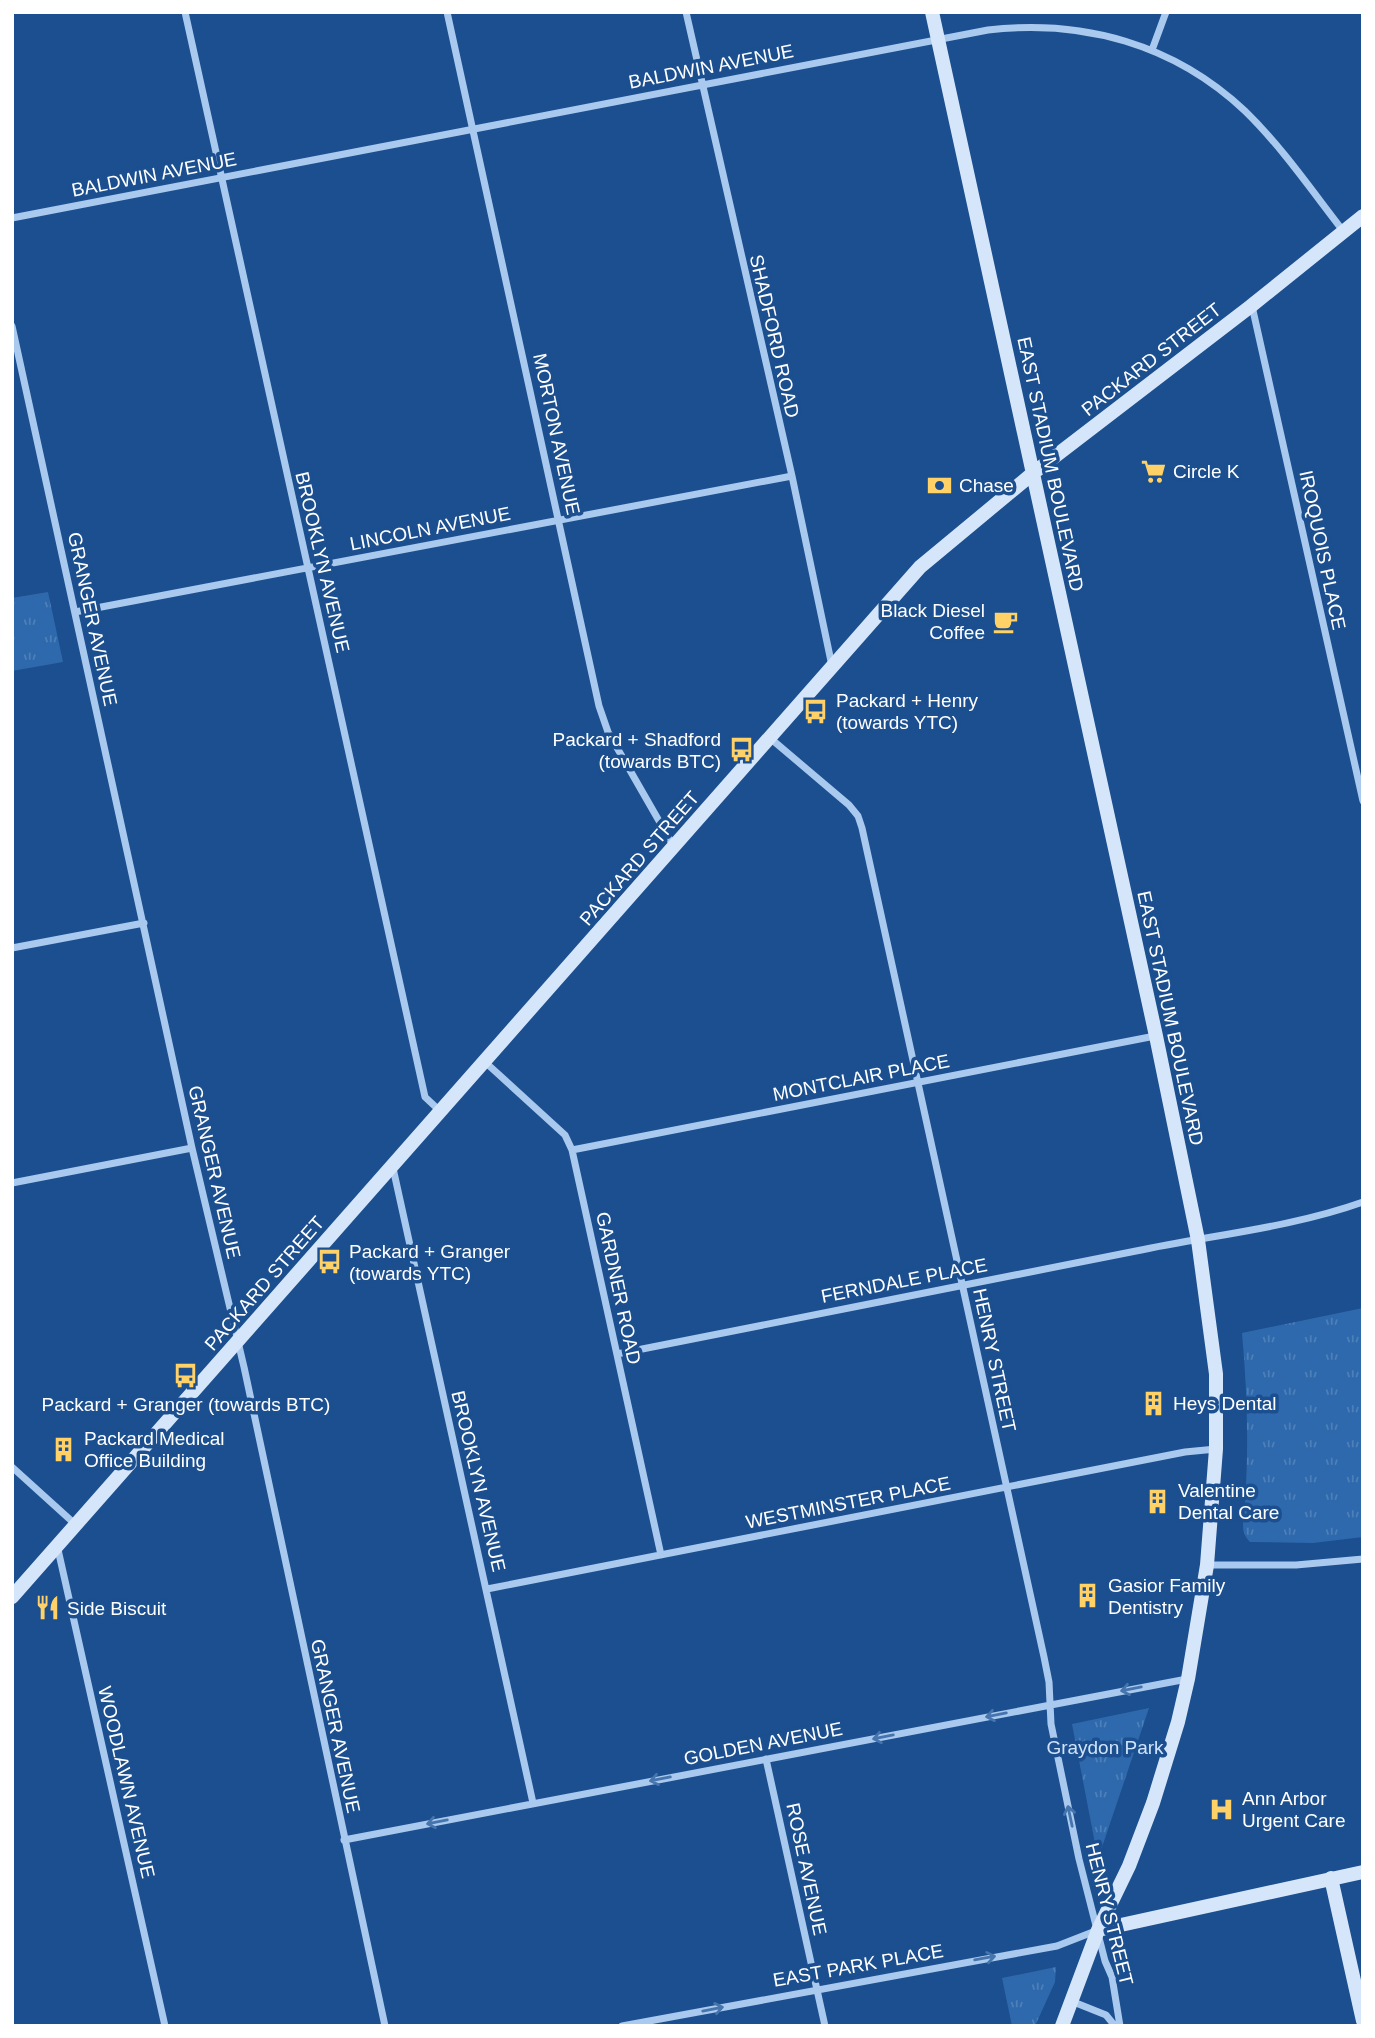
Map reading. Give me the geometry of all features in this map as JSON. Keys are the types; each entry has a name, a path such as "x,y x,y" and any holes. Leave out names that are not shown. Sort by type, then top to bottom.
{"main road":[{"name":"EAST STADIUM BOULEVARD","path":"932,12 1156,1035 1198,1240 1216,1374 1216,1449 1207,1565 1178,1722 1153,1803 1126,1873 1098,1930 1062,2026"},
{"name":"PACKARD STREET","path":"12,1597 920,568 1032,474 1251,306 1363,216"},
{"path":"1098,1930 1363,1872"},
{"path":"1331,1878 1363,2021"}],"street":[{"name":"BROOKLYN AVENUE","path":"185,12 425,1097 441,1112"},
{"name":"MORTON AVENUE","path":"447,12 599,706 608,732 674,847"},
{"name":"SHADFORD ROAD","path":"686,12 792,476 832,666"},
{"path":"1152,50 1166,12"},
{"name":"BALDWIN AVENUE","path":"12,218 701,83 1011,27 1047,27 1072,28 1109,35 1152,50 1212,83 1245,112 1278,148 1343,232"},
{"name":"IROQUOIS PLACE","path":"1251,306 1363,801"},
{"name":"GRANGER AVENUE","path":"12,326 192,1148 238,1341 386,2026"},
{"name":"LINCOLN AVENUE","path":"75,612 792,476"},
{"name":"HENRY STREET","path":"770,738 849,805 858,816 1044,1657 1051,1724 1079,1859 1105,1961 1112,1977 1117,2026"},
{"path":"12,948 144,923"},
{"name":"MONTCLAIR PLACE","path":"572,1150 1156,1035"},
{"name":"GARDNER ROAD","path":"485,1062 565,1135 572,1150 661,1555"},
{"path":"12,1183 192,1148"},
{"name":"BROOKLYN AVENUE","path":"392,1166 533,1803"},
{"path":"1198,1240 1315,1216 1363,1202"},
{"name":"FERNDALE PLACE","path":"617,1354 1198,1240"},
{"name":"WESTMINSTER PLACE","path":"487,1590 1006,1486 1185,1452 1216,1449"},
{"path":"12,1467 75,1524"},
{"name":"WOODLAWN AVENUE","path":"57,1545 165,2026"},
{"path":"1207,1565 1296,1565 1363,1559"},
{"name":"GOLDEN AVENUE","path":"344,1840 1188,1679"},
{"name":"ROSE AVENUE","path":"766,1759 825,2026"},
{"name":"EAST PARK PLACE","path":"622,2026 1057,1946 1098,1930"},
{"name":"HENRY STREET","path":"1071,2001 1106,2015 1117,2026"}],"green space":[{"path":"48,592 63,662 12,671 12,598"},
{"path":"1363,1308 1363,1537 1313,1543 1250,1542 1244,1533 1243,1523 1247,1438 1242,1333"},
{"name":"Graydon Park","path":"1149,1708 1098,1859 1072,1724"},
{"path":"1056,1967 1055,1982 1035,2026 1012,2026 1002,1978"}],"place":[{"name":"Circle K","path":"1153,471"},
{"name":"Chase","path":"939,485"},
{"name":"Black Diesel Coffee","path":"1005,621"},
{"name":"Packard + Henry (towards YTC)","path":"816,711"},
{"name":"Packard + Shadford (towards BTC)","path":"741,750"},
{"name":"Packard + Granger (towards YTC)","path":"329,1262"},
{"name":"Packard + Granger (towards BTC)","path":"186,1376"},
{"name":"Heys Dental","path":"1153,1403"},
{"name":"Packard Medical Office Building","path":"64,1449"},
{"name":"Valentine Dental Care","path":"1158,1501"},
{"name":"Gasior Family Dentistry","path":"1088,1596"},
{"name":"Side Biscuit","path":"47,1608"},
{"name":"Ann Arbor Urgent Care","path":"1222,1809"}]}
